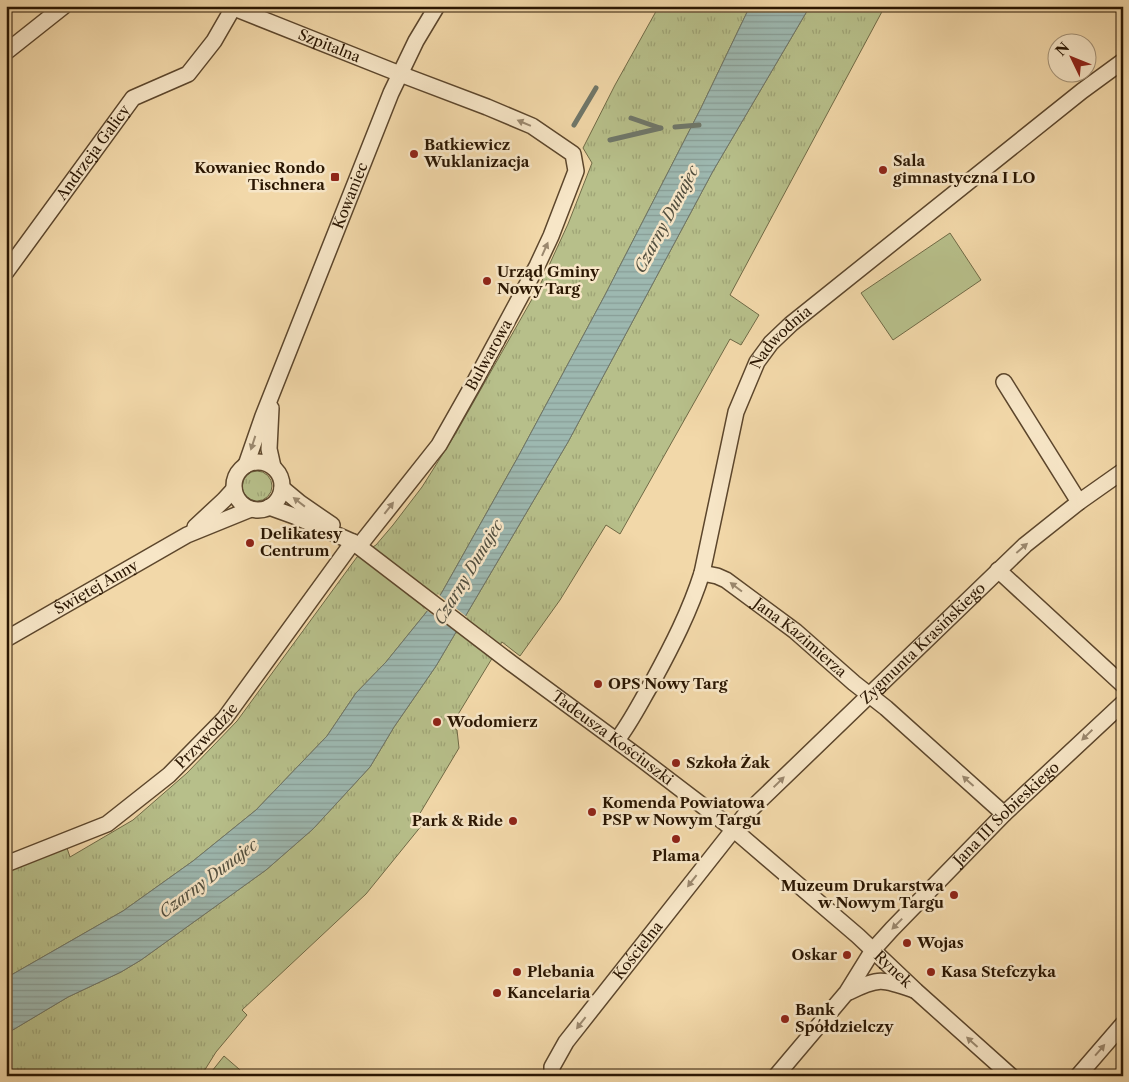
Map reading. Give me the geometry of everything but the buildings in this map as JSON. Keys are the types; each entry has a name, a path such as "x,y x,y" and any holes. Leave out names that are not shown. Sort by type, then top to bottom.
{"street":[{"path":"6,52 64,6"},
{"name":"Kowaniec","path":"246,465 382,114 416,41 438,6"},
{"name":"Szpitalna","path":"232,7 400,74"},
{"name":"Andrzeja Galicy","path":"6,272 133,98 188,74 214,41 232,7"},
{"name":"Nadwodnia","path":"617,740 628,725 673,645 695,596 702,573 736,412 757,362 771,343 791,324 1082,91 1123,61"},
{"name":"Bulwarowa","path":"355,543 439,445 537,266 576,171 573,154 532,126 487,106 400,74"},
{"path":"1004,382 1080,502"},
{"name":"Kowaniec","path":"273,467 269,449 269,436 274,389"},
{"path":"260,462 273,467 280,476 282,488 278,499 262,510 251,509 240,501 234,489 236,477 246,465 260,462"},
{"name":"Zygmunta Krasińskiego","path":"733,830 745,815 1025,545 1123,471"},
{"name":"Tadeusza Kościuszki","path":"282,488 511,664 617,740 733,830 873,950"},
{"name":"Świętej Anny","path":"187,535 215,510 234,489"},
{"name":"Tadeusza Kościuszki","path":"269,507 355,543"},
{"name":"Świętej Anny","path":"6,639 187,535 251,509"},
{"name":"Przywodzie","path":"6,864 107,824 168,775 225,718 355,543"},
{"path":"998,570 1123,685"},
{"name":"Jana Kazimierza","path":"702,573 717,576 734,585 796,631 886,708 1004,814"},
{"name":"Jana III Sobieskiego","path":"873,950 1004,814 1123,703"},
{"name":"Kościelna","path":"552,1076 552,1067 566,1042 733,830"},
{"name":"Rynek","path":"776,1076 847,992 873,950 1010,1075"},
{"path":"847,992 869,982 885,980 916,991"},
{"path":"1078,1076 1123,1024"}],"green space":[{"path":"659,6 750,6 701,108 605,295 518,457 441,594 386,662 356,693 327,736 256,810 193,861 123,911 6,978 6,869 66,845 70,857 133,820 187,773 237,721 357,557 376,545 422,487 456,433 540,285 568,224 592,163 583,148 615,85"},
{"path":"810,6 885,6 730,295 759,315 741,345 730,339 620,534 606,525 560,600 520,656 502,642 451,726 457,730 459,748 416,820 422,825 366,894 242,1010 247,1015 216,1052 201,1076 6,1076 6,1034 68,997 121,972 141,960 266,870 313,829 370,767 394,727 436,666 568,442 713,171"},
{"path":"950,233 981,280 893,340 861,293"},
{"path":"257,471 268,475 272,486 268,497 257,501 246,497 242,486 246,475"},
{"path":"224,1056 247,1076 208,1076"}],"water":[{"name":"Czarny Dunajec","path":"750,6 810,6 713,171 568,442 436,666 394,727 370,767 313,829 266,870 141,960 121,972 68,997 6,1034 6,978 123,911 193,861 256,810 327,736 356,693 386,662 441,594 518,457 605,295 701,108"}],"pier":[{"path":"438,594 467,617 458,633 425,609"}],"waterway":[{"path":"574,125 596,88"},
{"path":"631,118 660,128"},
{"path":"675,127 699,125"},
{"path":"610,140 661,128"}],"place":[{"name":"Batkiewicz Wuklanizacja","path":"414,154"},
{"name":"Sala gimnastyczna I LO","path":"883,170"},
{"name":"Kowaniec Rondo Tischnera","path":"335,177"},
{"name":"Urząd Gminy Nowy Targ","path":"487,281"},
{"name":"Delikatesy Centrum","path":"250,543"},
{"name":"OPS Nowy Targ","path":"598,684"},
{"name":"Wodomierz","path":"437,722"},
{"name":"Szkoła Żak","path":"676,763"},
{"name":"Komenda Powiatowa PSP w Nowym Targu","path":"592,812"},
{"name":"Park & Ride","path":"513,821"},
{"name":"Plama","path":"676,839"},
{"name":"Muzeum Drukarstwa w Nowym Targu","path":"954,895"},
{"name":"Wojas","path":"907,943"},
{"name":"Oskar","path":"847,955"},
{"name":"Plebania","path":"517,972"},
{"name":"Kasa Stefczyka","path":"931,972"},
{"name":"Kancelaria","path":"497,993"},
{"name":"Bank Spółdzielczy","path":"785,1019"}]}
